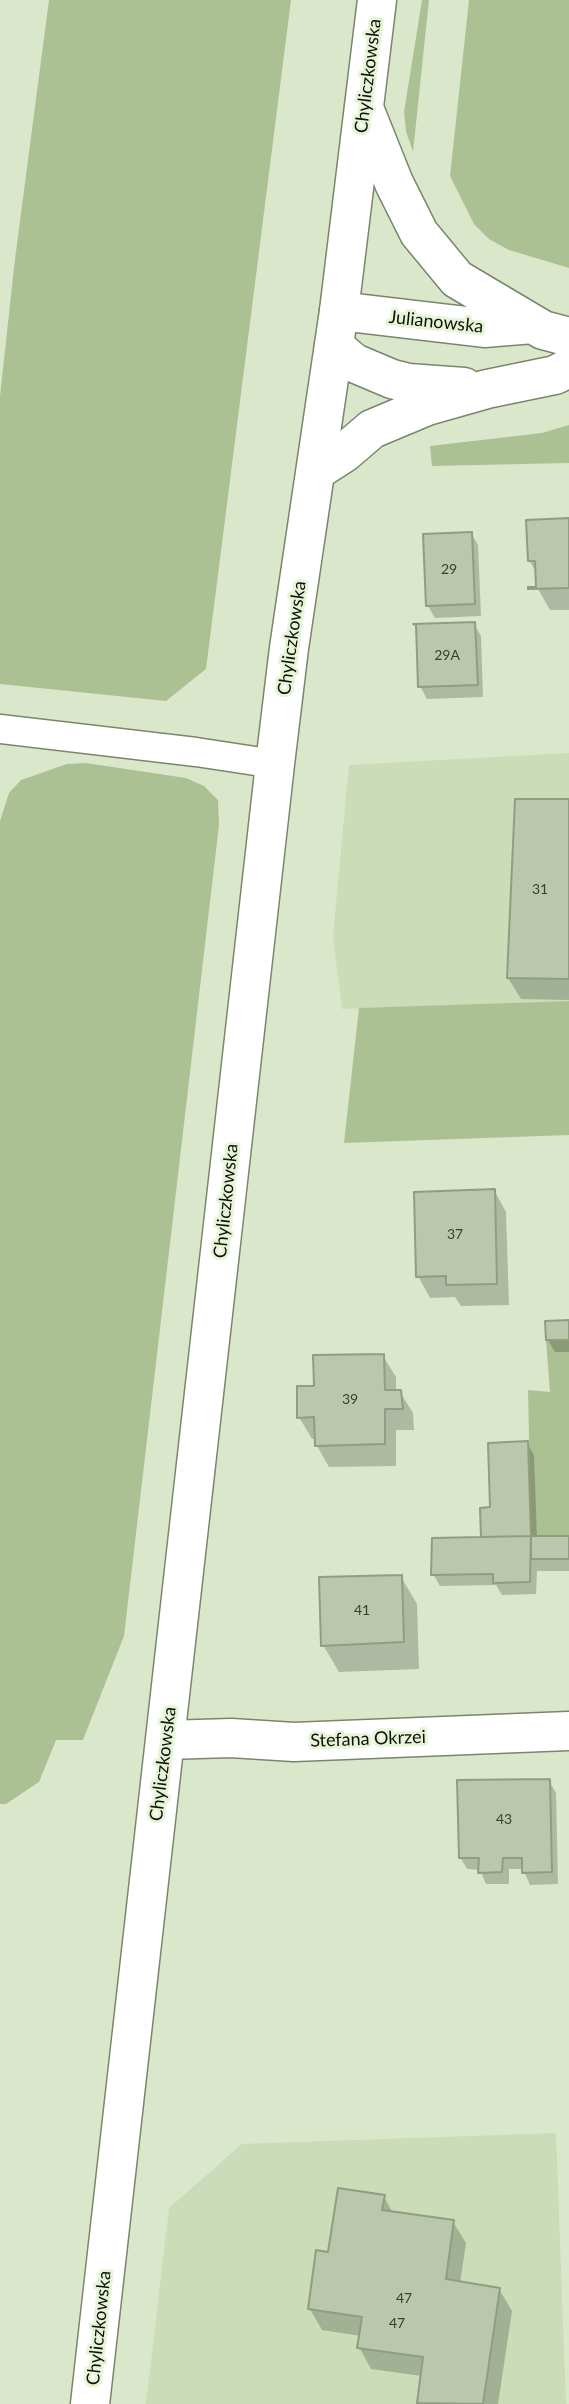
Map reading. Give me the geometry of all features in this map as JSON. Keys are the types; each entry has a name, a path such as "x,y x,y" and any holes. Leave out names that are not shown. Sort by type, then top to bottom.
{"street":[{"name":"Chyliczkowska","path":"90,2404 275,764 289,649 336,329 377,0"},
{"name":"Julianowska","path":"364,108 394,183 419,233 457,279 543,330 569,337"},
{"name":"Julianowska","path":"336,329 484,328 533,324"},
{"path":"336,329 355,363 392,379 408,383 487,389"},
{"path":"316,471 344,453 372,429 427,406 487,389 555,375 569,368"},
{"name":"Stefana Okrzei","path":"166,1740 231,1738 294,1742 569,1731"}],"lane":[{"path":"0,729 275,764"}],"shaded area":[{"path":"49,0 291,0 206,669 166,701 0,684 0,396"},
{"path":"422,0 429,0 413,152 406,131 404,112"},
{"path":"469,0 569,0 569,268 509,250 489,239 474,224 450,176"},
{"path":"569,425 569,463 432,466 430,446 542,433"},
{"path":"569,753 569,1001 342,1009 333,937 349,765"},
{"path":"86,763 186,778 204,786 218,800 219,825 124,1636 83,1740 56,1740 39,1782 6,1804 0,1804 0,821 9,793 21,780 67,764"},
{"path":"569,1001 569,1135 344,1143 359,1008"},
{"path":"546,1340 569,1340 569,1535 531,1535 528,1390 550,1392"},
{"path":"556,2133 566,2404 146,2404 169,2208 242,2144"}],"building":[{"path":"569,518 569,588 528,589 536,587 535,561 528,561 526,520"},
{"path":"472,532 475,604 426,606 423,534"},
{"path":"475,622 478,685 418,687 416,625 413,624"},
{"path":"515,799 569,799 569,979 507,978"},
{"path":"495,1189 497,1284 446,1285 446,1276 416,1277 414,1192"},
{"path":"569,1320 569,1340 546,1340 545,1321"},
{"path":"384,1354 385,1390 401,1390 403,1409 385,1409 385,1444 315,1446 314,1417 297,1418 297,1386 314,1386 313,1355"},
{"path":"528,1441 531,1536 481,1537 480,1508 490,1507 488,1443"},
{"path":"531,1536 569,1536 569,1559 531,1559"},
{"path":"531,1536 530,1582 493,1583 493,1574 431,1575 432,1538"},
{"path":"402,1575 404,1642 321,1646 319,1577"},
{"path":"550,1779 552,1872 522,1873 522,1858 503,1858 502,1872 478,1873 479,1858 459,1858 457,1780"},
{"path":"338,2188 385,2195 382,2210 454,2220 446,2279 500,2288 483,2404 417,2403 423,2357 357,2348 362,2317 308,2309 316,2250 328,2252"}]}
